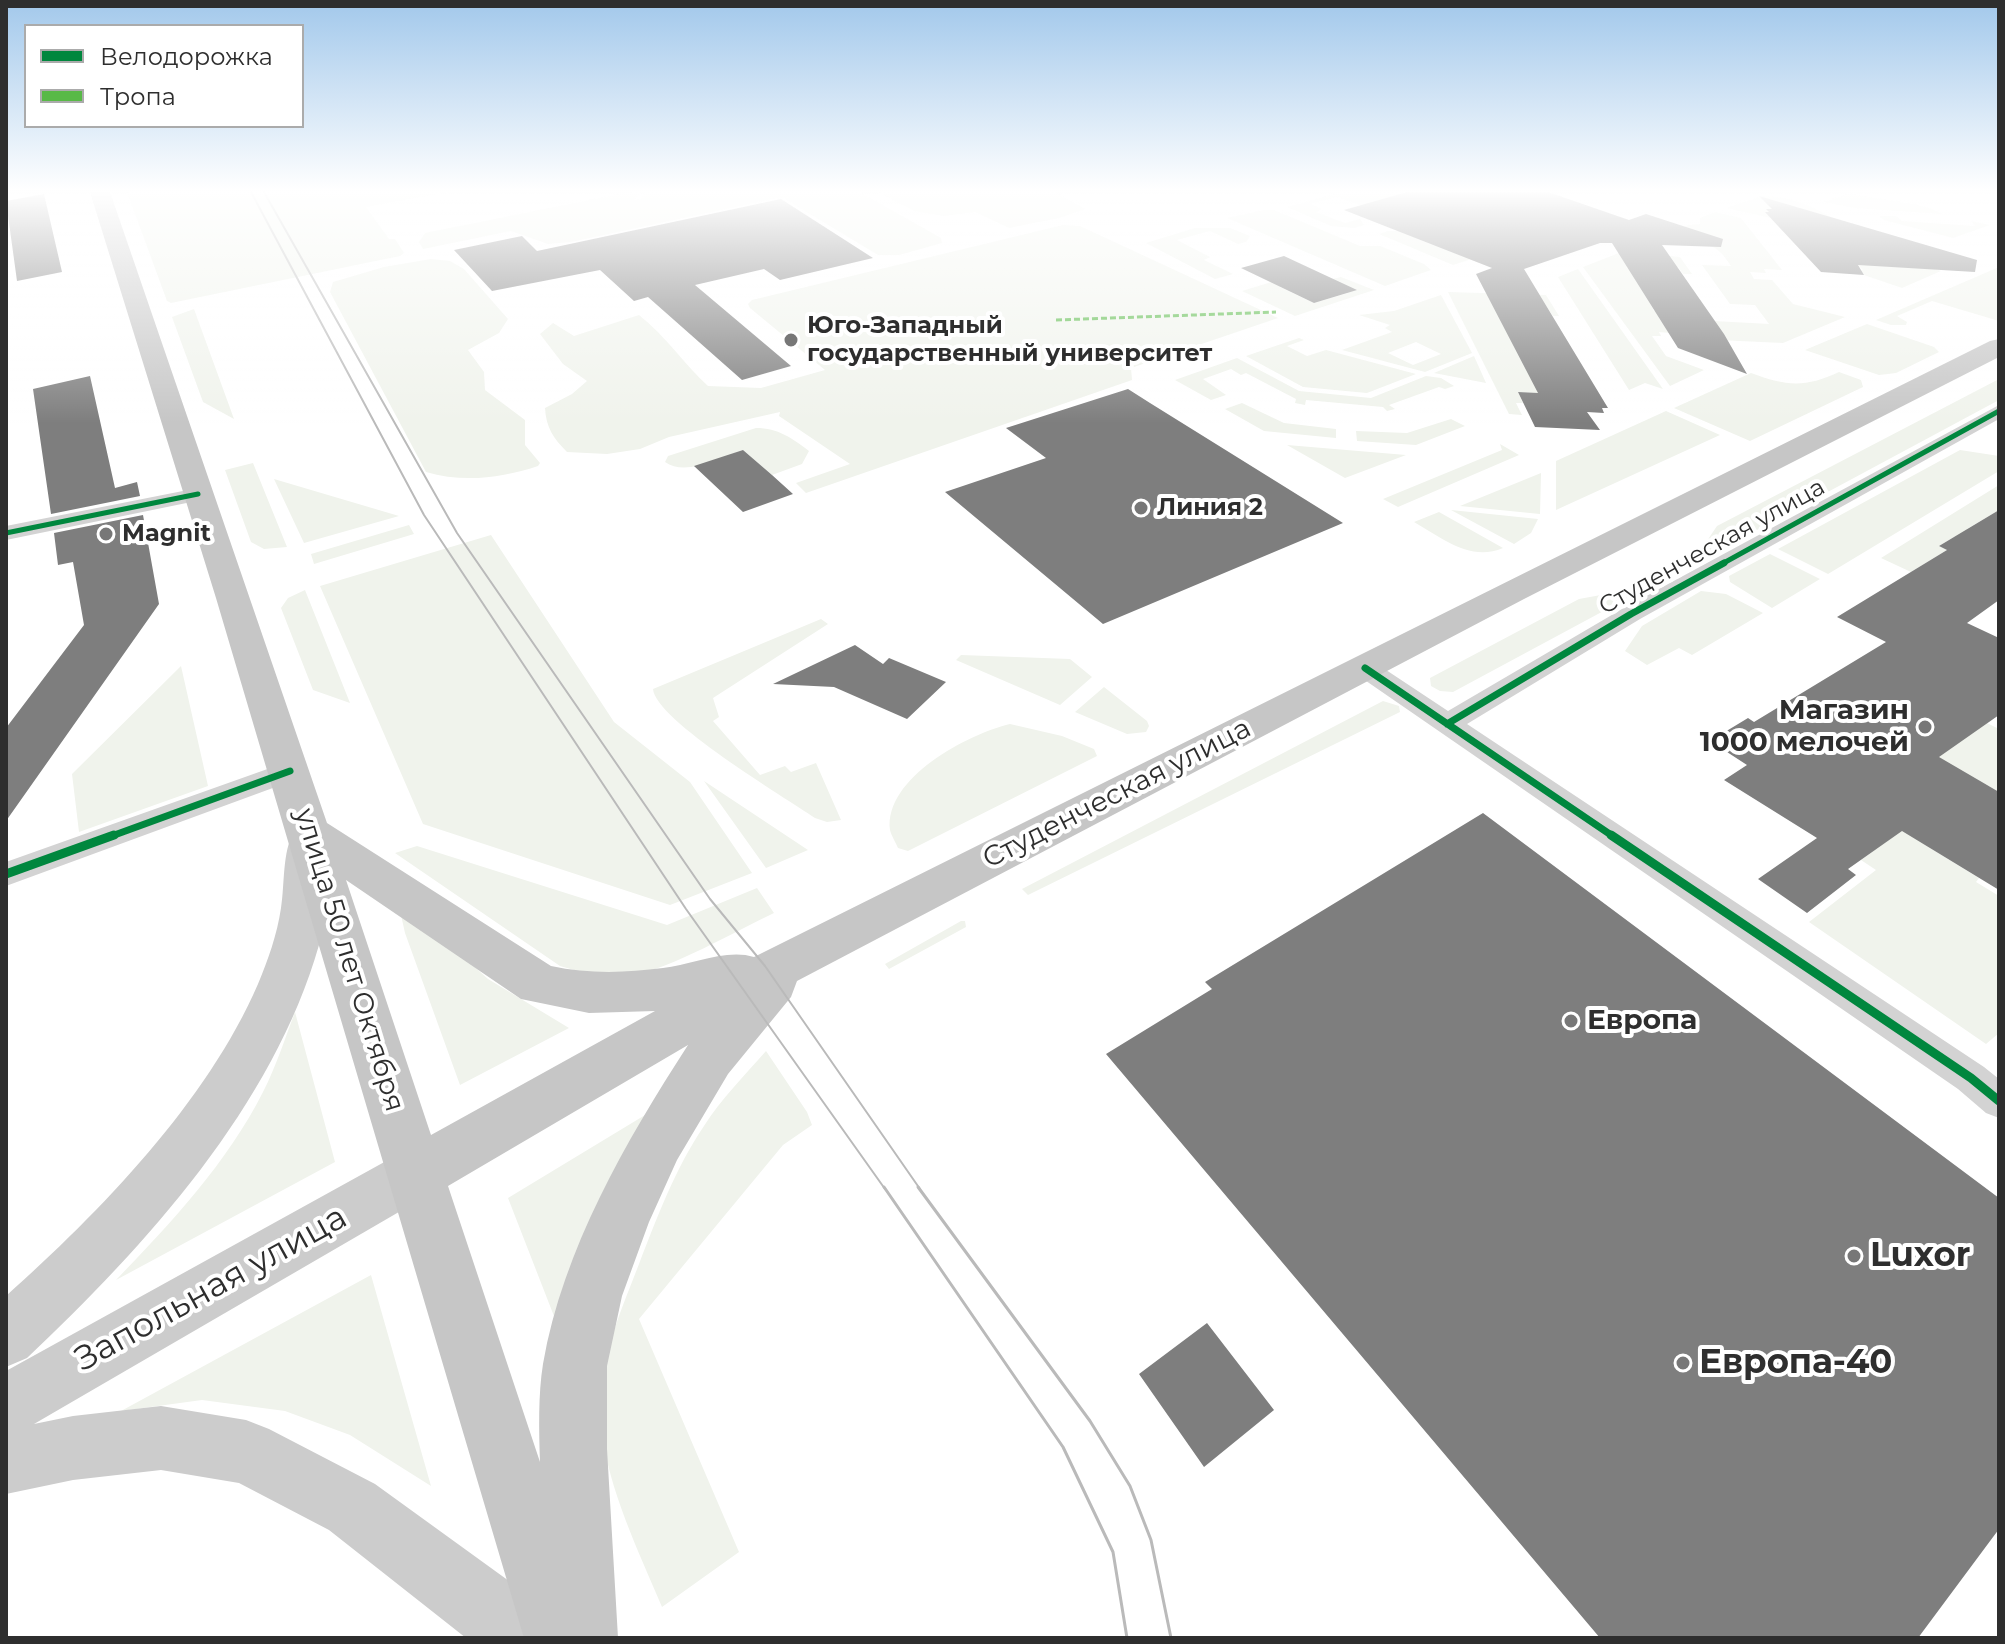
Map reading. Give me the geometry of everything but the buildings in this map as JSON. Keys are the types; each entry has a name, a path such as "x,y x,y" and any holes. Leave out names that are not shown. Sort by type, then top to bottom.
{"main road":[{"name":"улица 50 лет Октября","path":"125,269 290,771 561,1638"},
{"name":"Студенческая улица","path":"416,1173 807,951 1511,591 1999,347"},
{"path":"309,833 504,963 539,984 563,991 631,993 684,986 765,966 807,951"},
{"path":"6,1337 92,1257 173,1162 232,1079 270,1010 296,945 307,889 309,833"},
{"path":"581,1638 573,1449 575,1366 591,1296 622,1216 657,1142 701,1070 774,980 807,951"},
{"name":"Запольная улица","path":"6,1405 416,1173"},
{"path":"6,1462 73,1448 161,1438 246,1452 352,1507 484,1606 515,1638"}],"street":[{"name":"Студенческая улица","path":"1447,724 1631,614 1999,411"},
{"path":"6,533 198,494"},
{"path":"1365,668 1971,1078 1999,1101"},
{"path":"6,874 290,771"}],"shaded area":[{"path":"155,269 338,269 171,303 167,301"},
{"path":"378,269 464,269 508,319 499,333 468,350 484,372 485,390 525,420 525,445 540,463 538,466 482,478 426,472 330,292 333,282"},
{"path":"882,269 1172,269 1278,318 1131,368 1132,380 806,493 796,483 850,464 779,416 780,412 669,437 640,449 607,454 567,452 554,437 545,408 572,394 587,381 563,364 540,334 553,323 574,336 639,315 708,386 761,388 825,370 750,308 748,304 752,300"},
{"path":"1195,269 1222,269 1233,274 1215,279"},
{"path":"1345,269 1431,270 1385,286"},
{"path":"1578,269 1663,389 1645,383 1629,390 1558,277"},
{"path":"1584,269 1628,269 1633,272 1670,333 1659,332 1661,336 1652,336 1666,356 1704,370 1670,386"},
{"path":"1679,269 1688,269 1692,274 1683,274"},
{"path":"1705,269 1781,269 1764,269 1766,273 1750,272 1754,279 1772,280 1793,304 1845,317 1783,343 1718,340 1714,321 1769,324 1755,305 1730,304"},
{"path":"1999,269 1999,321 1932,301 1897,316 1907,322 1906,325 1891,325 1876,320"},
{"path":"1860,271 1941,271 1902,288 1864,275"},
{"path":"1341,277 1374,290 1295,316 1242,291 1278,280 1280,287 1314,303 1348,293 1323,281"},
{"path":"1448,292 1546,295 1559,316 1553,316 1545,304 1541,304 1552,394 1518,392 1523,403 1516,403 1522,415 1509,414"},
{"path":"1441,295 1472,353 1425,372 1342,350 1392,332 1385,328 1390,325 1359,315 1394,311","holes":["1416,342 1441,354 1413,365 1388,353"]},
{"path":"194,309 234,419 203,402 172,317"},
{"path":"1867,324 1934,347 1939,352 1896,373 1879,375 1805,350"},
{"path":"1299,338 1304,340 1287,346 1307,356 1326,350 1416,374 1367,393 1303,387 1246,356"},
{"path":"1474,356 1486,383 1434,373"},
{"path":"1237,358 1299,391 1371,398 1426,376 1441,378 1454,386 1439,387 1389,405 1395,409 1387,411 1383,407 1306,400 1305,405 1295,403 1296,399 1246,373 1241,375 1231,369 1203,379 1226,395 1211,400 1175,380"},
{"path":"1839,372 1861,380 1863,387 1750,441 1674,408 1751,373 1785,383 1805,383"},
{"path":"1999,379 1999,400 1690,566 1717,526"},
{"path":"1242,403 1284,423 1336,429 1336,438 1264,431 1225,409"},
{"path":"1666,411 1720,435 1556,510 1556,461"},
{"path":"1451,419 1465,426 1416,445 1357,441 1356,431 1407,433"},
{"path":"756,428 784,435 809,451 802,464 772,475 743,450 693,467 673,466 665,462 668,456"},
{"path":"1500,444 1519,455 1398,507 1383,499 1502,450"},
{"path":"1287,445 1406,455 1345,478"},
{"path":"1960,450 1999,456 1999,471 1828,574 1778,549"},
{"path":"253,463 287,547 264,549 251,542 225,470"},
{"path":"1541,473 1540,514 1460,506"},
{"path":"274,479 399,516 304,543"},
{"path":"1999,485 1999,510 1967,529 1965,542 1954,537 1939,546 1947,550 1911,572 1881,558"},
{"path":"1451,510 1538,519 1531,533 1514,544"},
{"path":"1439,512 1503,548 1491,552 1468,550 1414,522"},
{"path":"409,525 414,534 314,564 311,554"},
{"path":"491,535 614,722 690,782 752,873 670,905 423,824 320,586"},
{"path":"1770,554 1820,579 1772,608 1730,582 1729,576"},
{"path":"1650,586 1453,692 1440,691 1431,686 1430,678 1579,599"},
{"path":"305,590 350,703 313,690 281,608 288,598"},
{"path":"1701,591 1726,594 1763,613 1692,655 1679,648 1647,665 1625,651 1642,626"},
{"path":"821,619 828,624 713,698 719,717 713,721 760,775 785,766 791,772 816,763 841,820 827,822 815,818 697,738 659,703 653,689"},
{"path":"961,655 1070,659 1092,677 1060,705 956,660"},
{"path":"181,666 208,786 79,832 72,774"},
{"path":"1104,687 1147,721 1149,726 1146,732 1127,734 1075,712"},
{"path":"1383,701 1399,706 1400,712 1028,895 1022,889"},
{"path":"1987,723 1999,729 1999,792 1989,786 1986,788 1935,759"},
{"path":"1010,724 1062,736 1094,749 1097,756 908,851 898,848 890,830 892,811 900,793 914,776 952,748"},
{"path":"704,781 808,850 766,868"},
{"path":"1905,828 1930,848 1979,878 1976,882 1999,896 1999,1033 1986,1044 1809,922 1876,870 1861,860"},
{"path":"417,846 667,925 757,888 774,913 648,971 624,976 587,973 560,966 395,853"},
{"path":"397,897 488,979 569,1028 460,1085 405,933"},
{"path":"965,921 966,927 889,969 885,964"},
{"path":"295,1012 335,1162 116,1280 177,1214 233,1143 268,1082"},
{"path":"766,1051 807,1112 812,1125 783,1145 639,1319 739,1552 662,1607 611,1475 601,1428 601,1386 610,1344 624,1304 660,1210 684,1159 718,1106"},
{"path":"655,1109 559,1329 508,1198"},
{"path":"371,1275 431,1486 350,1435 285,1411 202,1400 121,1411"}],"tram line":[{"path":"292,269 424,515 686,909 885,1189"},
{"path":"307,269 457,533 710,899 765,966 920,1189"},
{"path":"884,1187 1063,1447 1113,1552 1127,1638"},
{"path":"918,1187 1090,1421 1130,1486 1151,1540 1171,1638"}],"marked path":[{"path":"1056,320 1276,312"}],"cycle path":[{"path":"1447,724 1631,614 1999,411"},
{"path":"6,533 198,494"},
{"path":"1365,668 1971,1078 1999,1101"},
{"path":"6,874 290,771"}],"place":[{"name":"Юго-Западный государственный университет","path":"791,340"},
{"name":"Линия 2","path":"1141,508"},
{"name":"Magnit","path":"106,534"},
{"name":"Магазин 1000 мелочей","path":"1925,727"},
{"name":"Европа","path":"1571,1021"},
{"name":"Luxor","path":"1854,1256"},
{"name":"Европа-40","path":"1683,1363"}]}
